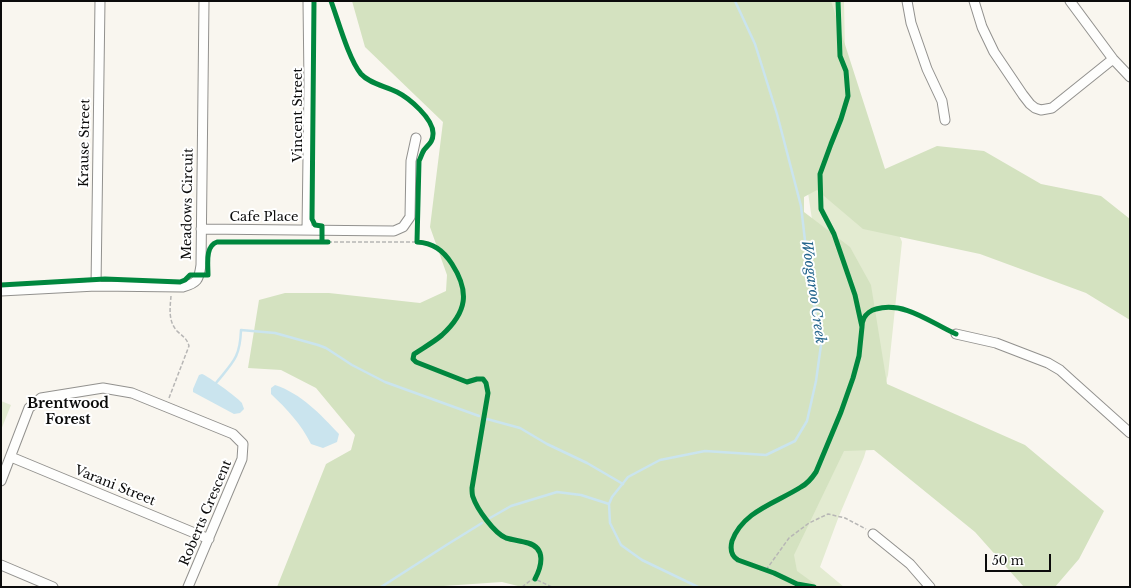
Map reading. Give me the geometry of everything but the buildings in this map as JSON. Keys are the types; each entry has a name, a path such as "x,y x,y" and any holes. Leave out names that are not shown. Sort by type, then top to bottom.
{"street":[{"name":"Krause Street","path":"96,286 100,1"},
{"name":"Meadows Circuit","path":"1,291 96,286 183,287 194,284 200,275 204,1"},
{"name":"Vincent Street","path":"307,230 309,90 308,1"},
{"path":"907,1 911,23 927,69 942,101 945,120"},
{"path":"974,1 982,27 994,52 1023,95 1035,108 1041,110 1052,108 1113,59"},
{"path":"1070,1 1113,59 1130,77"},
{"name":"Cafe Place","path":"201,229 394,231 403,227 410,217 411,161 416,138"},
{"path":"956,334 996,343 1048,363 1065,375 1130,433"},
{"name":"Roberts Crescent","path":"1,481 29,408 41,398 103,388 132,393 233,434 243,444 242,459 188,587"},
{"name":"Varani Street","path":"11,457 209,538"},
{"path":"872,534 910,564 930,587"},
{"path":"1,565 53,587"}],"path":[{"path":"322,230 322,242 423,242"},
{"path":"417,235 417,242"},
{"path":"166,407 189,346 188,341 176,330 170,314 172,286"},
{"path":"766,570 789,538 809,523 828,514 845,518 863,527 872,534"},
{"path":"758,568 774,573"},
{"path":"522,587 536,577 552,587"}],"green space":[{"path":"352,1 831,1 885,169 937,146 984,151 1041,184 1101,196 1130,219 1130,320 1086,293 980,254 863,229 817,190 804,197 804,212 850,247 871,285 887,384 1025,445 1104,511 1079,559 1055,587 1024,587 975,532 874,450 844,451 794,555 797,571 819,587 522,587 502,582 429,587 277,587 326,464 351,450 355,435 316,388 281,370 248,368 259,300 285,293 329,293 420,303 446,291 447,275 430,227 443,122 365,47"},
{"path":"755,1 844,1 845,50 858,133 902,242 888,375 864,457 839,516 820,567 844,587 727,587 819,267 793,91"},
{"path":"1,401 11,405 1,430"}],"water":[{"path":"202,374 216,382 234,396 242,403 244,409 240,413 234,414 193,392 199,375"},
{"path":"275,385 302,399 318,412 339,434 337,442 323,448 311,444 293,417 271,394 271,388"}],"waterway":[{"name":"Woogaroo Creek","path":"698,587 642,560 621,545 610,523 609,504 612,497 628,477 660,460 705,451 766,455 795,441 807,421 816,381 821,345 809,275 801,206 777,114 755,44 735,1"},
{"path":"216,383 227,370 237,354 241,330 275,333 326,348 352,365 385,382 479,416"},
{"path":"487,419 520,428 547,444 587,463 623,484"},
{"path":"490,518 511,506 557,492 581,495 609,504"},
{"path":"381,587 482,523"}],"cycle path":[{"path":"314,1 312,219 315,225 322,226 322,242"},
{"path":"331,1 348,50 361,74 369,80 397,92 408,99 425,116 432,128 432,139 423,151 419,161 417,242 428,244 437,248 449,259 462,284 463,301 457,318 439,338 414,354 413,359 416,362 467,382 483,379 486,383 488,393 472,495 482,514 496,531 506,538 534,545 538,549 541,563 535,579"},
{"path":"814,587 797,584 774,573 738,560 732,554 731,547 737,531 744,522 761,509 803,486 816,472 841,412 859,356 862,327 855,295 834,234 821,209 820,174 848,96 846,71 840,56 838,1"},
{"path":"1,285 105,279 180,282 185,280 190,275 208,275 209,251 213,244 217,242 328,242"},
{"path":"862,327 863,321 869,312 887,307 907,310 918,314 956,334"}],"district":[{"name":"Brentwood Forest","path":"68,412"}]}
